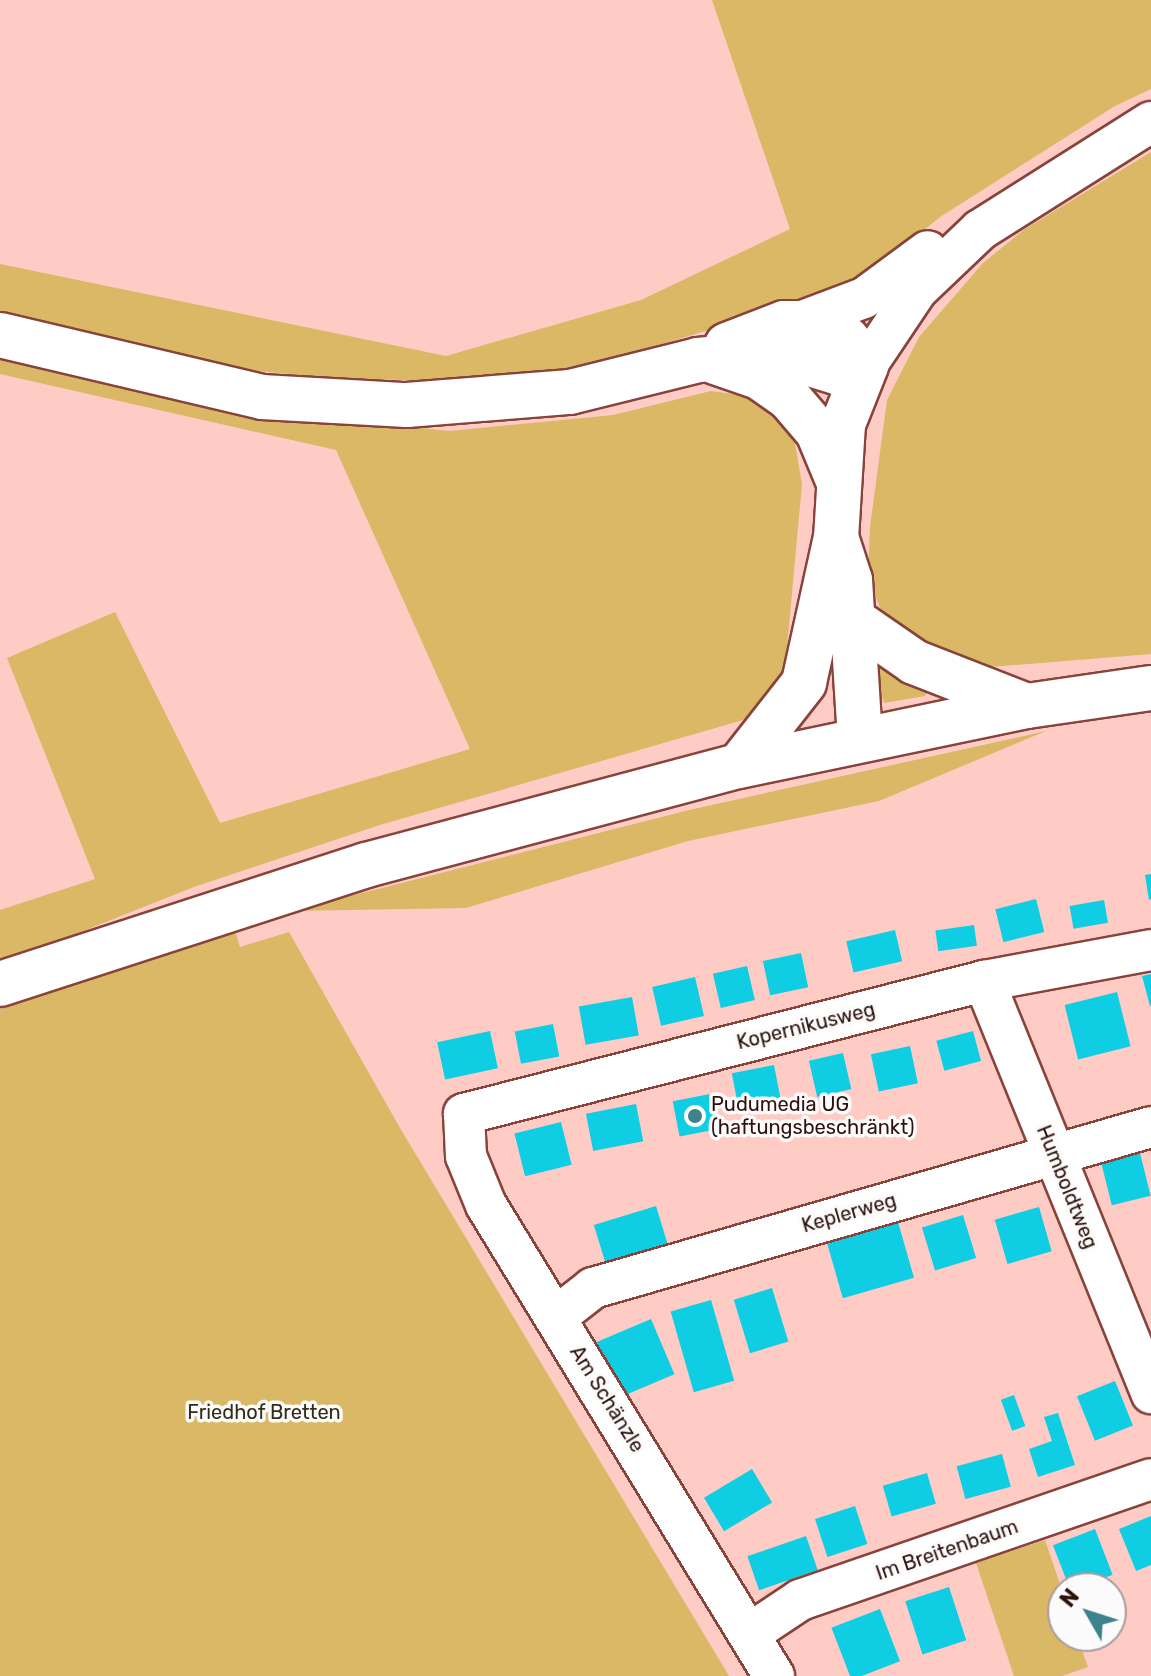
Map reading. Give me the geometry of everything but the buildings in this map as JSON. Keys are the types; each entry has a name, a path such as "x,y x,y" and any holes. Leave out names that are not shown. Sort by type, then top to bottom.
{"main road":[{"path":"698,360 763,328 800,322 847,339 864,370 843,424 837,478 836,537 850,580 834,623 799,694 739,766"},
{"path":"0,335 262,397 407,405 570,392 698,360 774,353 839,373 864,370"},
{"path":"698,360 759,377 789,398 818,432 837,478"},
{"path":"834,623 914,662 1027,706"},
{"path":"834,623 824,687 852,741"},
{"path":"0,984 366,865 739,766 1027,706 1151,688"}],"street":[{"path":"864,370 917,290 980,230 1151,122"},
{"path":"800,322 864,298 952,235 1010,210"},
{"name":"Kopernikusweg","path":"464,1114 984,981 1151,950"},
{"name":"Humboldtweg","path":"984,981 1151,1393"},
{"name":"Am Schänzle","path":"464,1114 466,1156 486,1205 774,1676"},
{"name":"Keplerweg","path":"556,1317 593,1288 1151,1127"},
{"name":"Im Breitenbaum","path":"749,1634 800,1600 1151,1479"}],"green space":[{"path":"712,0 1151,0 1151,89 1115,106 940,217 868,276 838,292 591,365 456,382 320,377 238,369 0,314 0,264 446,356 641,300 790,229"},
{"path":"1151,152 1151,654 978,668 894,628 880,608 868,575 870,527 887,400 919,337 983,263 1025,229"},
{"path":"0,350 254,410 449,431 613,415 711,391 755,397 773,406 794,438 802,484 785,670 770,699 750,718 380,825 194,887 0,964 0,910 95,879 7,658 115,612 220,823 470,749 336,450 0,374"},
{"path":"872,657 927,692 925,696 884,703"},
{"path":"1046,731 879,801 688,841 466,908 291,911 689,810"},
{"name":"Friedhof Bretten","path":"235,930 240,947 289,932 400,1128 729,1676 0,1676 0,1009"},
{"path":"1045,1540 1056,1572 1047,1572 1047,1652 1083,1652 1088,1667 1062,1676 1014,1676 976,1563"}],"place":[{"name":"Pudumedia UG (haftungsbeschränkt)","path":"695,1116"}]}
